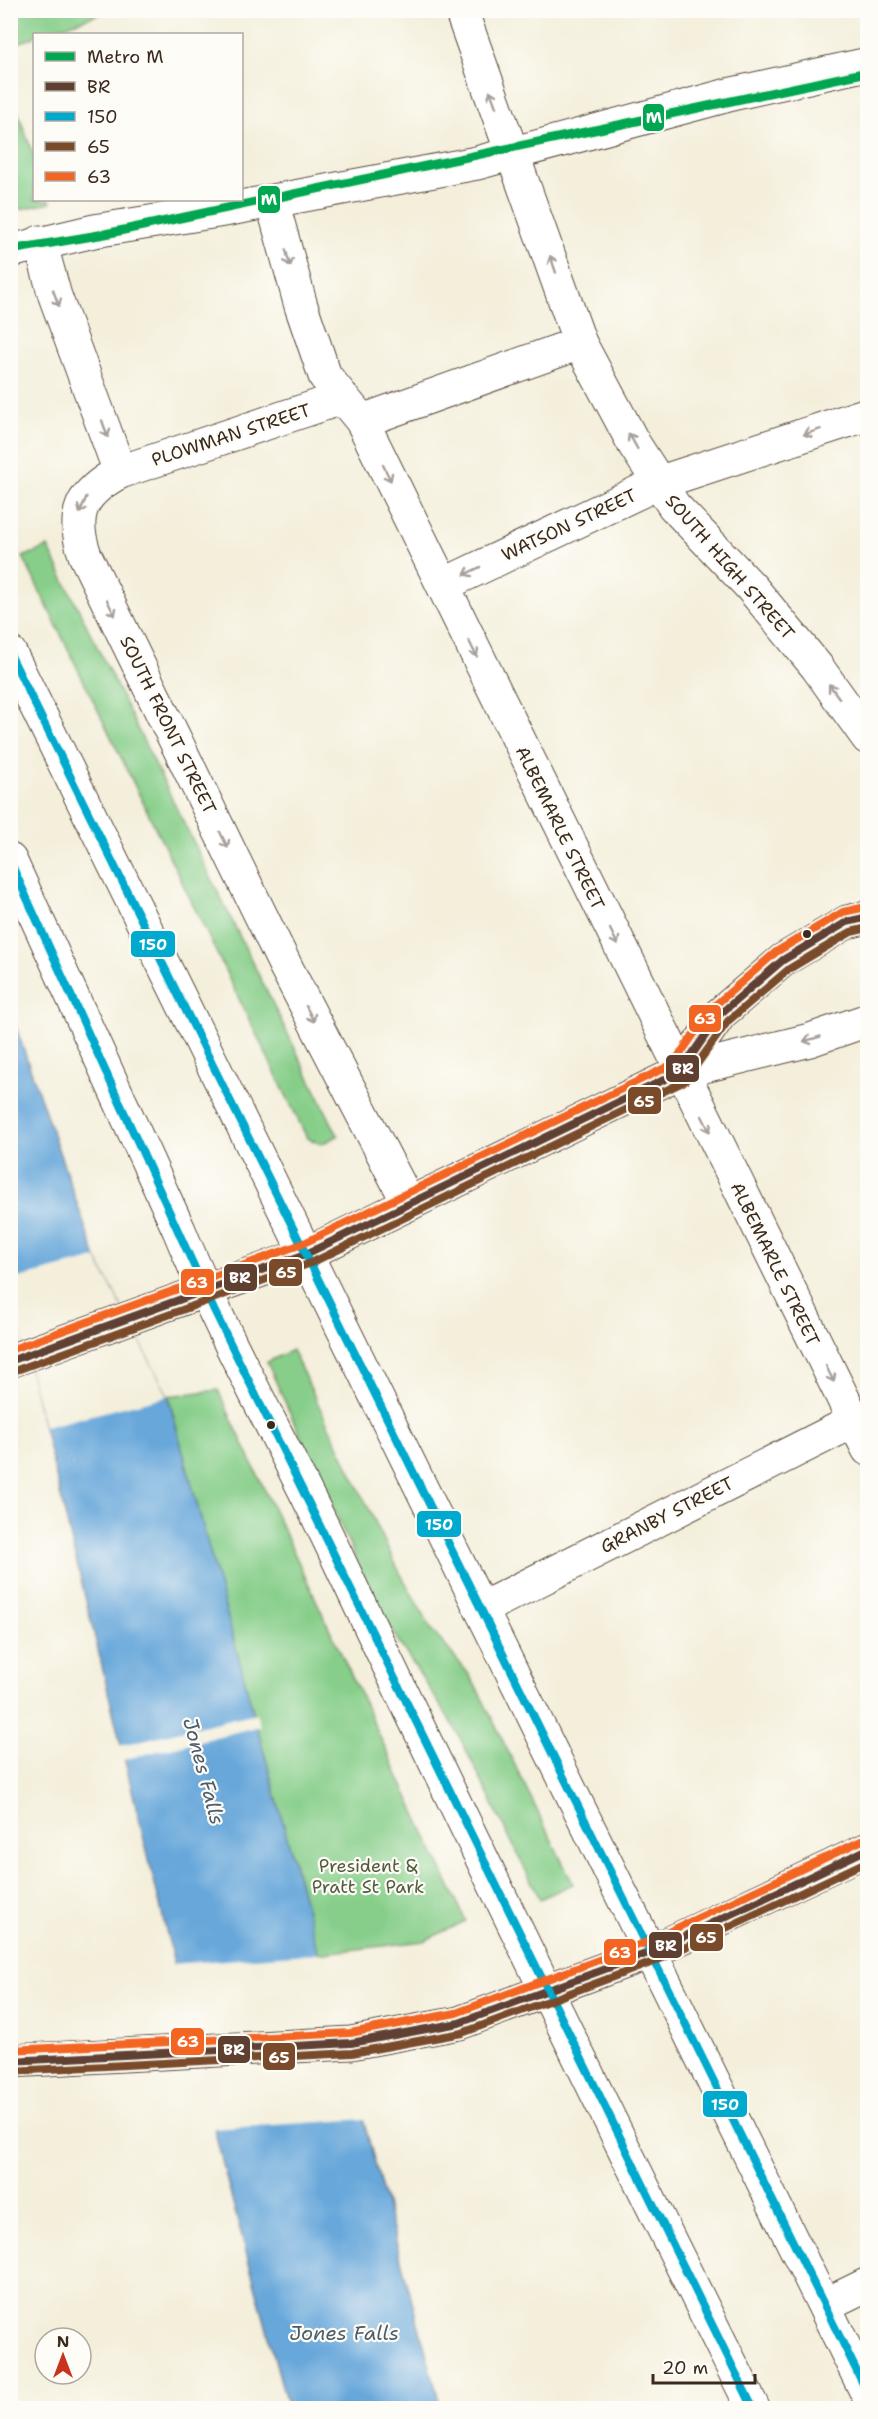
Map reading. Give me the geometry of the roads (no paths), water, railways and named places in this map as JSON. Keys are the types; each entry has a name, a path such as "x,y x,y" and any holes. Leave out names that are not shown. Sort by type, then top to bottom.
{"main road":[{"name":"SOUTH HIGH STREET","path":"461,10 580,343 658,483 674,506 758,596 817,667 867,738"},
{"path":"120,472 55,296 25,246 477,163 732,94 867,64"},
{"name":"ALBEMARLE STREET","path":"272,201 301,306 325,376 352,410 443,585 680,1072 861,1435"},
{"name":"PLOWMAN STREET","path":"120,472 352,410 580,343"},
{"name":"WATSON STREET","path":"443,585 658,483 867,414"},
{"name":"SOUTH FRONT STREET","path":"120,472 97,484 85,499 79,513 79,537 85,555 286,967 410,1204"},
{"path":"10,652 825,2305 867,2395"},
{"path":"10,860 170,1209 204,1292 291,1459 546,1993 753,2409"},
{"path":"680,1072 720,1014 776,966 814,939 847,922 867,917"},
{"path":"18,1358 306,1254 680,1072 810,1040 867,1020"},
{"name":"GRANBY STREET","path":"480,1609 861,1435"},
{"path":"10,2061 351,2043 459,2023 546,1993 651,1952 867,1849"},
{"path":"825,2305 867,2284"}],"water":[{"name":"Jones Falls","path":"10,1010 96,1258 168,1396 441,2408 288,2408 227,2181 11,1292"}],"metro line":[{"name":"M","path":"10,250 105,234 868,72"}],"park label":[{"name":"President & Pratt St Park","path":"368,1876"}]}
